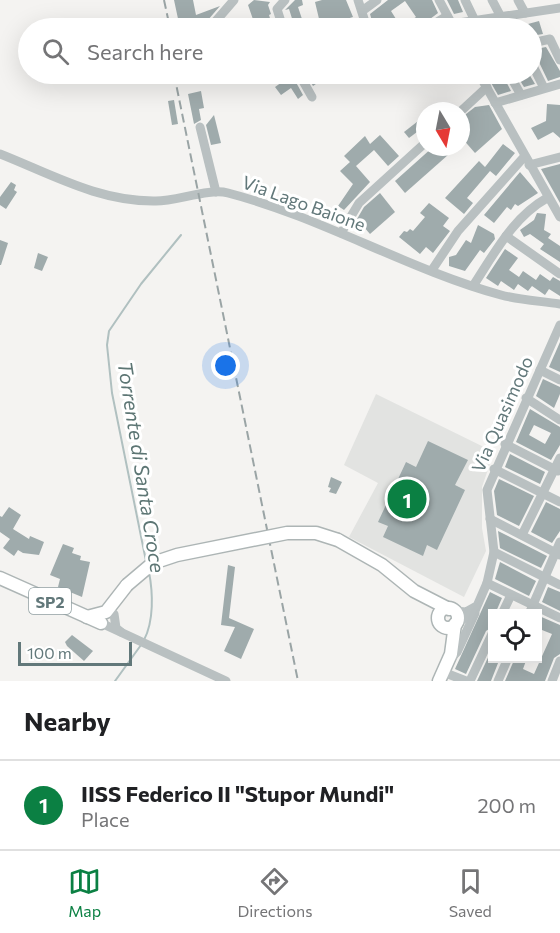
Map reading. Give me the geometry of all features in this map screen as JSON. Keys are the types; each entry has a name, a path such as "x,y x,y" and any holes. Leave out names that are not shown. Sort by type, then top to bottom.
{"main road":[{"path":"107,616 127,585 153,563 177,555 288,533 316,533 338,540 382,566 414,591 454,617"},
{"name":"SP2","path":"0,578 87,617 107,616"},
{"path":"414,591 440,623 448,628 454,617"},
{"path":"450,657 440,623 441,611 454,617"},
{"path":"441,677 450,657 454,617"}],"street":[{"path":"218,18 234,0"},
{"path":"280,18 277,9 285,0"},
{"path":"358,0 364,18"},
{"path":"362,11 377,0"},
{"path":"439,0 448,18"},
{"path":"465,0 474,18"},
{"path":"492,0 501,17"},
{"path":"518,0 525,13"},
{"path":"494,18 560,8"},
{"path":"542,41 550,39 560,60"},
{"path":"305,84 312,97"},
{"path":"485,84 526,161 553,201 560,217"},
{"path":"515,84 521,95"},
{"path":"542,84 544,88"},
{"path":"495,103 560,84"},
{"path":"470,103 487,87"},
{"path":"200,127 216,192"},
{"path":"341,233 359,203 416,151"},
{"name":"Via Lago Baione","path":"0,154 92,192 126,200 157,201 226,192 341,233 473,286 504,296 560,304"},
{"path":"432,270 458,231 526,161 560,157"},
{"path":"473,286 506,236 530,207 553,201"},
{"path":"506,236 560,274"},
{"name":"Via Quasimodo","path":"450,657 457,652 478,606 487,583 494,552 487,489 505,444 559,331"},
{"path":"540,370 560,380"},
{"path":"526,398 559,416"},
{"path":"505,444 557,471"},
{"path":"522,535 557,471 560,458"},
{"path":"495,469 560,502"},
{"path":"490,519 558,554"},
{"path":"487,583 511,595 531,609 558,554 560,542"},
{"path":"494,552 560,585"},
{"path":"504,609 511,595"},
{"path":"454,617 467,618 478,606"},
{"path":"542,612 560,618"},
{"path":"107,616 124,635 226,681"},
{"path":"441,677 468,681 488,642"},
{"path":"555,678 560,661"},
{"path":"498,681 506,663"}],"shaded area":[{"path":"376,394 494,452 482,487 482,528 486,551 464,597 349,537 378,483 344,465"}],"building":[{"path":"174,0 193,0 196,15 220,6 210,18 178,18"},
{"path":"254,0 270,2 268,5 270,18 253,18 248,5"},
{"path":"295,0 302,0 303,5 298,7 302,18 292,18 289,9 285,10"},
{"path":"346,0 353,17 319,18 315,2"},
{"path":"388,0 432,0 438,13 431,18 414,18 405,1 391,11 395,18 371,18 370,14"},
{"path":"447,0 458,0 463,12 454,14"},
{"path":"546,47 560,71 560,77 548,81 542,68 542,48"},
{"path":"279,84 297,84 303,95 298,99 291,88 281,95 275,87"},
{"path":"492,84 507,84 511,91 498,95"},
{"path":"201,91 204,108 199,109 201,120 194,124 188,94"},
{"path":"174,100 178,124 172,125 168,101"},
{"path":"547,104 560,105 560,138 553,132 538,140 531,128 546,121"},
{"path":"489,105 502,129 475,153 470,147 470,111 475,107"},
{"path":"214,115 221,143 211,145 206,125"},
{"path":"416,123 416,133 409,138 404,132"},
{"path":"380,135 399,156 388,166 374,150 356,166 370,182 344,210 338,206 353,184 340,171 350,162 344,156 365,136 370,144"},
{"path":"503,144 515,153 496,176 490,171 467,198 473,203 464,214 445,198 479,161 485,167"},
{"path":"423,156 447,156 405,193 395,181"},
{"path":"560,164 560,203 541,169"},
{"path":"520,172 538,193 518,206 515,204 511,210 507,207 494,223 484,215"},
{"path":"11,182 16,185 14,190 17,192 6,209 0,205 0,197"},
{"path":"380,193 395,212 370,234 357,219 364,207"},
{"path":"429,203 449,218 443,226 450,231 433,253 426,247 420,254 399,237 404,231 407,232 410,229 413,231 425,217 420,213"},
{"path":"537,213 546,214 544,230 551,234 548,238 560,246 560,262 540,249 544,244 530,234 524,237 520,230 534,220"},
{"path":"478,225 494,234 495,239 484,253 480,250 465,271 449,266 449,257 456,255 466,240 471,243"},
{"path":"0,240 8,243 1,265 0,265"},
{"path":"505,249 518,258 509,270 519,277 523,271 536,280 540,274 550,281 553,277 560,281 560,296 549,289 545,295 532,286 528,291 518,284 514,290 501,281 498,286 486,278"},
{"path":"38,253 48,257 42,271 34,268"},
{"path":"560,342 560,372 549,367"},
{"path":"543,379 560,387 560,394 554,408 536,396"},
{"path":"530,409 560,427 560,445 551,460 516,442","holes":["534,425 551,433 545,444 529,435"]},
{"path":"428,441 468,460 455,485 465,490 437,550 427,545 423,556 383,537 388,526 378,522 406,462 416,467"},
{"path":"510,454 545,472 540,484 505,467"},
{"path":"331,477 342,482 336,494 329,492"},
{"path":"499,479 534,496 519,526 497,515 494,491"},
{"path":"546,502 560,509 560,531 552,543 531,532"},
{"path":"9,507 21,515 13,529 29,539 30,536 44,542 39,555 18,550 14,556 3,548 10,539 0,532 0,516 2,517"},
{"path":"498,531 547,556 541,568 500,548"},
{"path":"63,544 74,548 72,553 81,556 80,560 90,562 82,597 58,587 60,579 50,575"},
{"path":"500,562 536,581 529,596 495,579"},
{"path":"228,565 235,567 229,618 254,629 241,659 224,651 235,627 221,625"},
{"path":"548,587 560,592 560,611 542,602"},
{"path":"490,592 502,598 497,609 488,609 488,630 466,674 455,669"},
{"path":"542,617 560,625 560,654 554,658 545,681 505,681 513,663 525,663 523,669 534,674 539,663 542,663 542,656 552,634 542,630"},
{"path":"72,635 93,651 84,661 65,642"},
{"path":"488,658 488,663 498,663 491,681 477,681"}],"waterway":[{"name":"Torrente di Santa Croce","path":"146,561 112,393 107,345 109,331 141,284 181,235"},
{"name":"Torrente di Santa Croce","path":"144,640 150,624 152,607 149,572"},
{"name":"Torrente di Santa Croce","path":"115,681 141,645"}],"railway":[{"path":"164,0 168,18"},
{"path":"176,84 298,681"}],"place":[{"name":"IISS Federico II \"Stupor Mundi\"","path":"407,499"}]}
